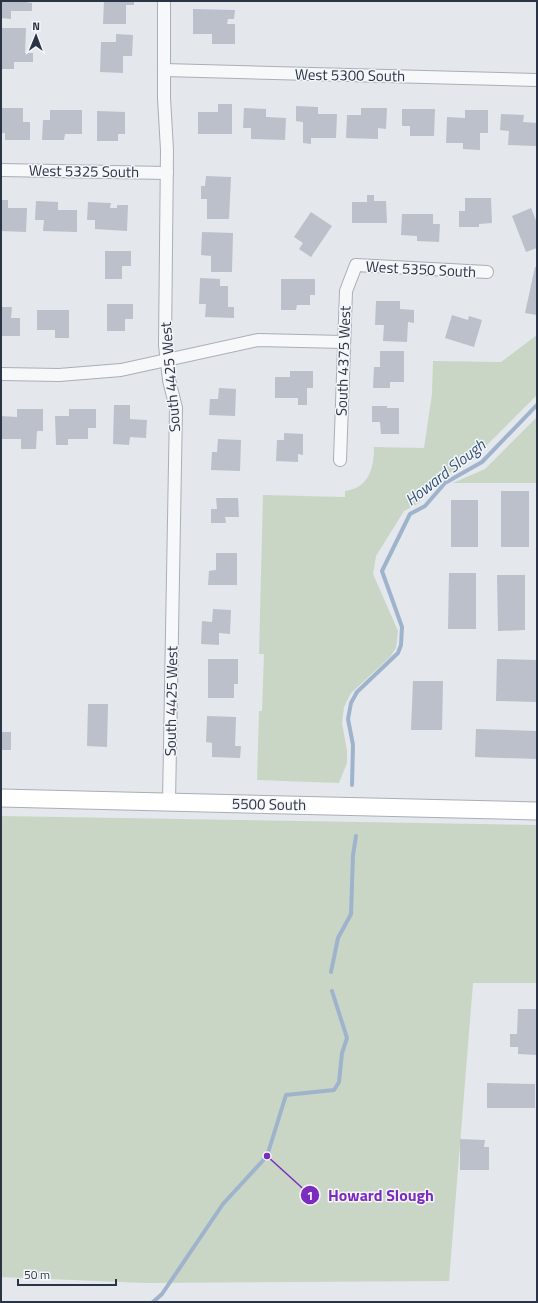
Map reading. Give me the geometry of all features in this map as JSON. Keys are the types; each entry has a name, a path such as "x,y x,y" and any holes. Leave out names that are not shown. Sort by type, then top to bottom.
{"main road":[{"name":"5500 South","path":"1,798 537,811"}],"street":[{"name":"South 4425 West","path":"164,1 164,70 167,173 165,345 169,380 176,408 169,802"},
{"name":"West 5300 South","path":"164,70 537,80"},
{"name":"West 5325 South","path":"1,170 167,173"},
{"name":"West 5350 South","path":"356,265 487,272"},
{"name":"South 4375 West","path":"340,460 346,291 356,265"},
{"path":"1,374 59,375 121,370 258,340 344,342"}],"green space":[{"path":"537,335 537,395 479,453 444,477 421,499 419,503 404,511 376,556 373,574 398,631 396,648 390,657 351,693 344,707 342,723 347,751 347,763 339,783 257,780 259,711 262,711 264,654 259,654 263,495 345,497 345,491 360,486 368,476 373,462 374,447 424,448 432,394 433,361 501,362"},
{"path":"537,417 537,483 453,483 485,469"},
{"path":"1,816 537,825 537,983 473,983 449,1281 145,1283 1,1277"}],"building":[{"path":"1,1 27,1 26,2 32,3 32,11 11,11 11,19 1,18"},
{"path":"104,1 134,1 134,5 126,5 126,24 103,24"},
{"path":"193,9 235,10 234,19 228,19 227,24 235,24 235,44 212,44 212,34 193,34"},
{"path":"2,28 26,28 25,53 33,53 33,62 14,62 14,69 1,69"},
{"path":"116,34 133,35 132,56 123,56 123,73 100,72 101,42 116,42"},
{"path":"218,104 232,104 232,134 198,134 198,112 218,112"},
{"path":"296,106 318,107 318,114 337,114 336,138 311,138 311,144 303,143 303,122 296,121"},
{"path":"1,108 23,108 23,122 30,122 30,140 5,140 5,133 1,133"},
{"path":"244,108 266,109 266,117 286,118 285,140 251,139 251,128 243,128"},
{"path":"361,108 387,108 386,129 378,128 378,139 346,138 347,115 361,115"},
{"path":"402,109 435,109 434,136 410,136 410,126 402,126"},
{"path":"50,110 82,110 82,134 65,134 64,140 42,140 43,120 50,120"},
{"path":"465,110 488,110 488,133 480,133 480,150 463,149 463,143 446,143 447,117 465,118"},
{"path":"97,111 125,112 125,134 118,134 118,141 97,141"},
{"path":"501,114 524,115 523,122 537,123 537,146 508,145 509,131 500,130"},
{"path":"206,176 231,177 229,219 207,219 207,199 201,199 201,186 205,186"},
{"path":"367,195 374,195 374,201 386,201 387,223 352,223 352,202 367,202"},
{"path":"465,198 491,198 492,223 479,224 479,227 459,227 459,211 465,211"},
{"path":"1,200 8,200 8,208 27,208 26,232 1,231"},
{"path":"36,201 58,202 58,210 77,210 77,232 43,231 44,220 35,220"},
{"path":"88,202 111,203 110,208 117,208 117,205 128,205 127,231 95,229 95,220 87,220"},
{"path":"531,208 537,223 537,248 526,252 512,216"},
{"path":"311,212 332,226 311,257 299,249 303,243 294,237"},
{"path":"402,214 433,214 433,224 440,224 439,242 417,241 417,236 401,235"},
{"path":"202,232 233,233 232,272 211,272 211,256 201,255"},
{"path":"105,251 131,251 131,266 122,266 122,279 105,279"},
{"path":"535,267 537,267 537,315 525,313"},
{"path":"200,278 220,279 220,286 228,286 228,307 234,307 234,318 205,317 206,304 199,304"},
{"path":"281,279 315,279 315,295 310,295 310,305 297,305 296,310 281,310"},
{"path":"376,301 400,301 400,309 414,310 414,323 408,322 407,342 383,341 384,325 375,325"},
{"path":"107,304 133,304 133,319 125,319 125,331 107,331"},
{"path":"1,307 12,307 11,318 20,318 20,336 1,336"},
{"path":"37,310 69,310 69,338 55,338 55,330 37,330"},
{"path":"452,315 468,320 469,316 482,320 474,347 445,338"},
{"path":"380,351 404,351 404,382 390,382 390,388 373,388 374,367 380,367"},
{"path":"290,371 313,371 313,388 307,388 307,405 298,405 298,398 275,398 275,377 290,377"},
{"path":"219,388 236,389 235,416 209,415 210,399 218,399"},
{"path":"114,405 130,405 130,419 147,420 146,438 130,437 129,445 113,444"},
{"path":"372,406 399,408 399,434 381,434 380,422 372,422"},
{"path":"17,409 43,409 43,431 37,431 36,449 21,449 21,439 1,439 1,416 17,417"},
{"path":"69,409 96,409 96,428 88,428 88,439 68,439 68,445 56,445 55,416 69,416"},
{"path":"284,433 303,434 303,455 298,454 298,462 276,461 277,440 284,440"},
{"path":"218,439 241,440 240,471 211,470 212,452 217,452"},
{"path":"501,491 529,491 529,547 501,547"},
{"path":"216,498 238,498 239,517 225,517 226,523 211,523 211,509 217,509"},
{"path":"451,500 478,500 478,547 451,547"},
{"path":"216,553 237,553 237,585 208,585 209,571 216,570"},
{"path":"449,573 476,573 476,629 448,629"},
{"path":"497,575 525,575 525,630 498,631"},
{"path":"213,609 231,610 230,634 219,633 219,645 201,644 202,621 212,622"},
{"path":"208,659 238,659 238,684 234,684 234,698 208,698"},
{"path":"497,659 537,660 537,702 496,701"},
{"path":"413,681 443,681 442,730 411,730"},
{"path":"88,704 108,704 107,747 87,746"},
{"path":"207,716 236,717 235,746 241,746 240,758 212,757 212,743 206,742"},
{"path":"476,729 537,731 537,759 475,757"},
{"path":"1,732 11,732 11,750 1,750"},
{"path":"518,1009 537,1009 537,1055 518,1054 518,1047 510,1047 510,1034 517,1034"},
{"path":"487,1083 535,1084 535,1108 487,1108"},
{"path":"460,1139 485,1140 484,1147 489,1147 489,1170 460,1170"}],"waterway":[{"name":"Howard Slough","path":"352,785 353,745 348,719 351,703 357,692 398,653 401,645 402,627 382,571 410,514 425,506 445,483 482,462 537,405"},
{"name":"Howard Slough","path":"331,972 338,938 351,914 353,855 356,836"},
{"name":"Howard Slough","path":"153,1302 162,1294 223,1204 267,1156 286,1095 334,1090 339,1082 342,1053 347,1038 332,991"}],"place":[{"name":"Howard Slough","path":"267,1156"}]}
